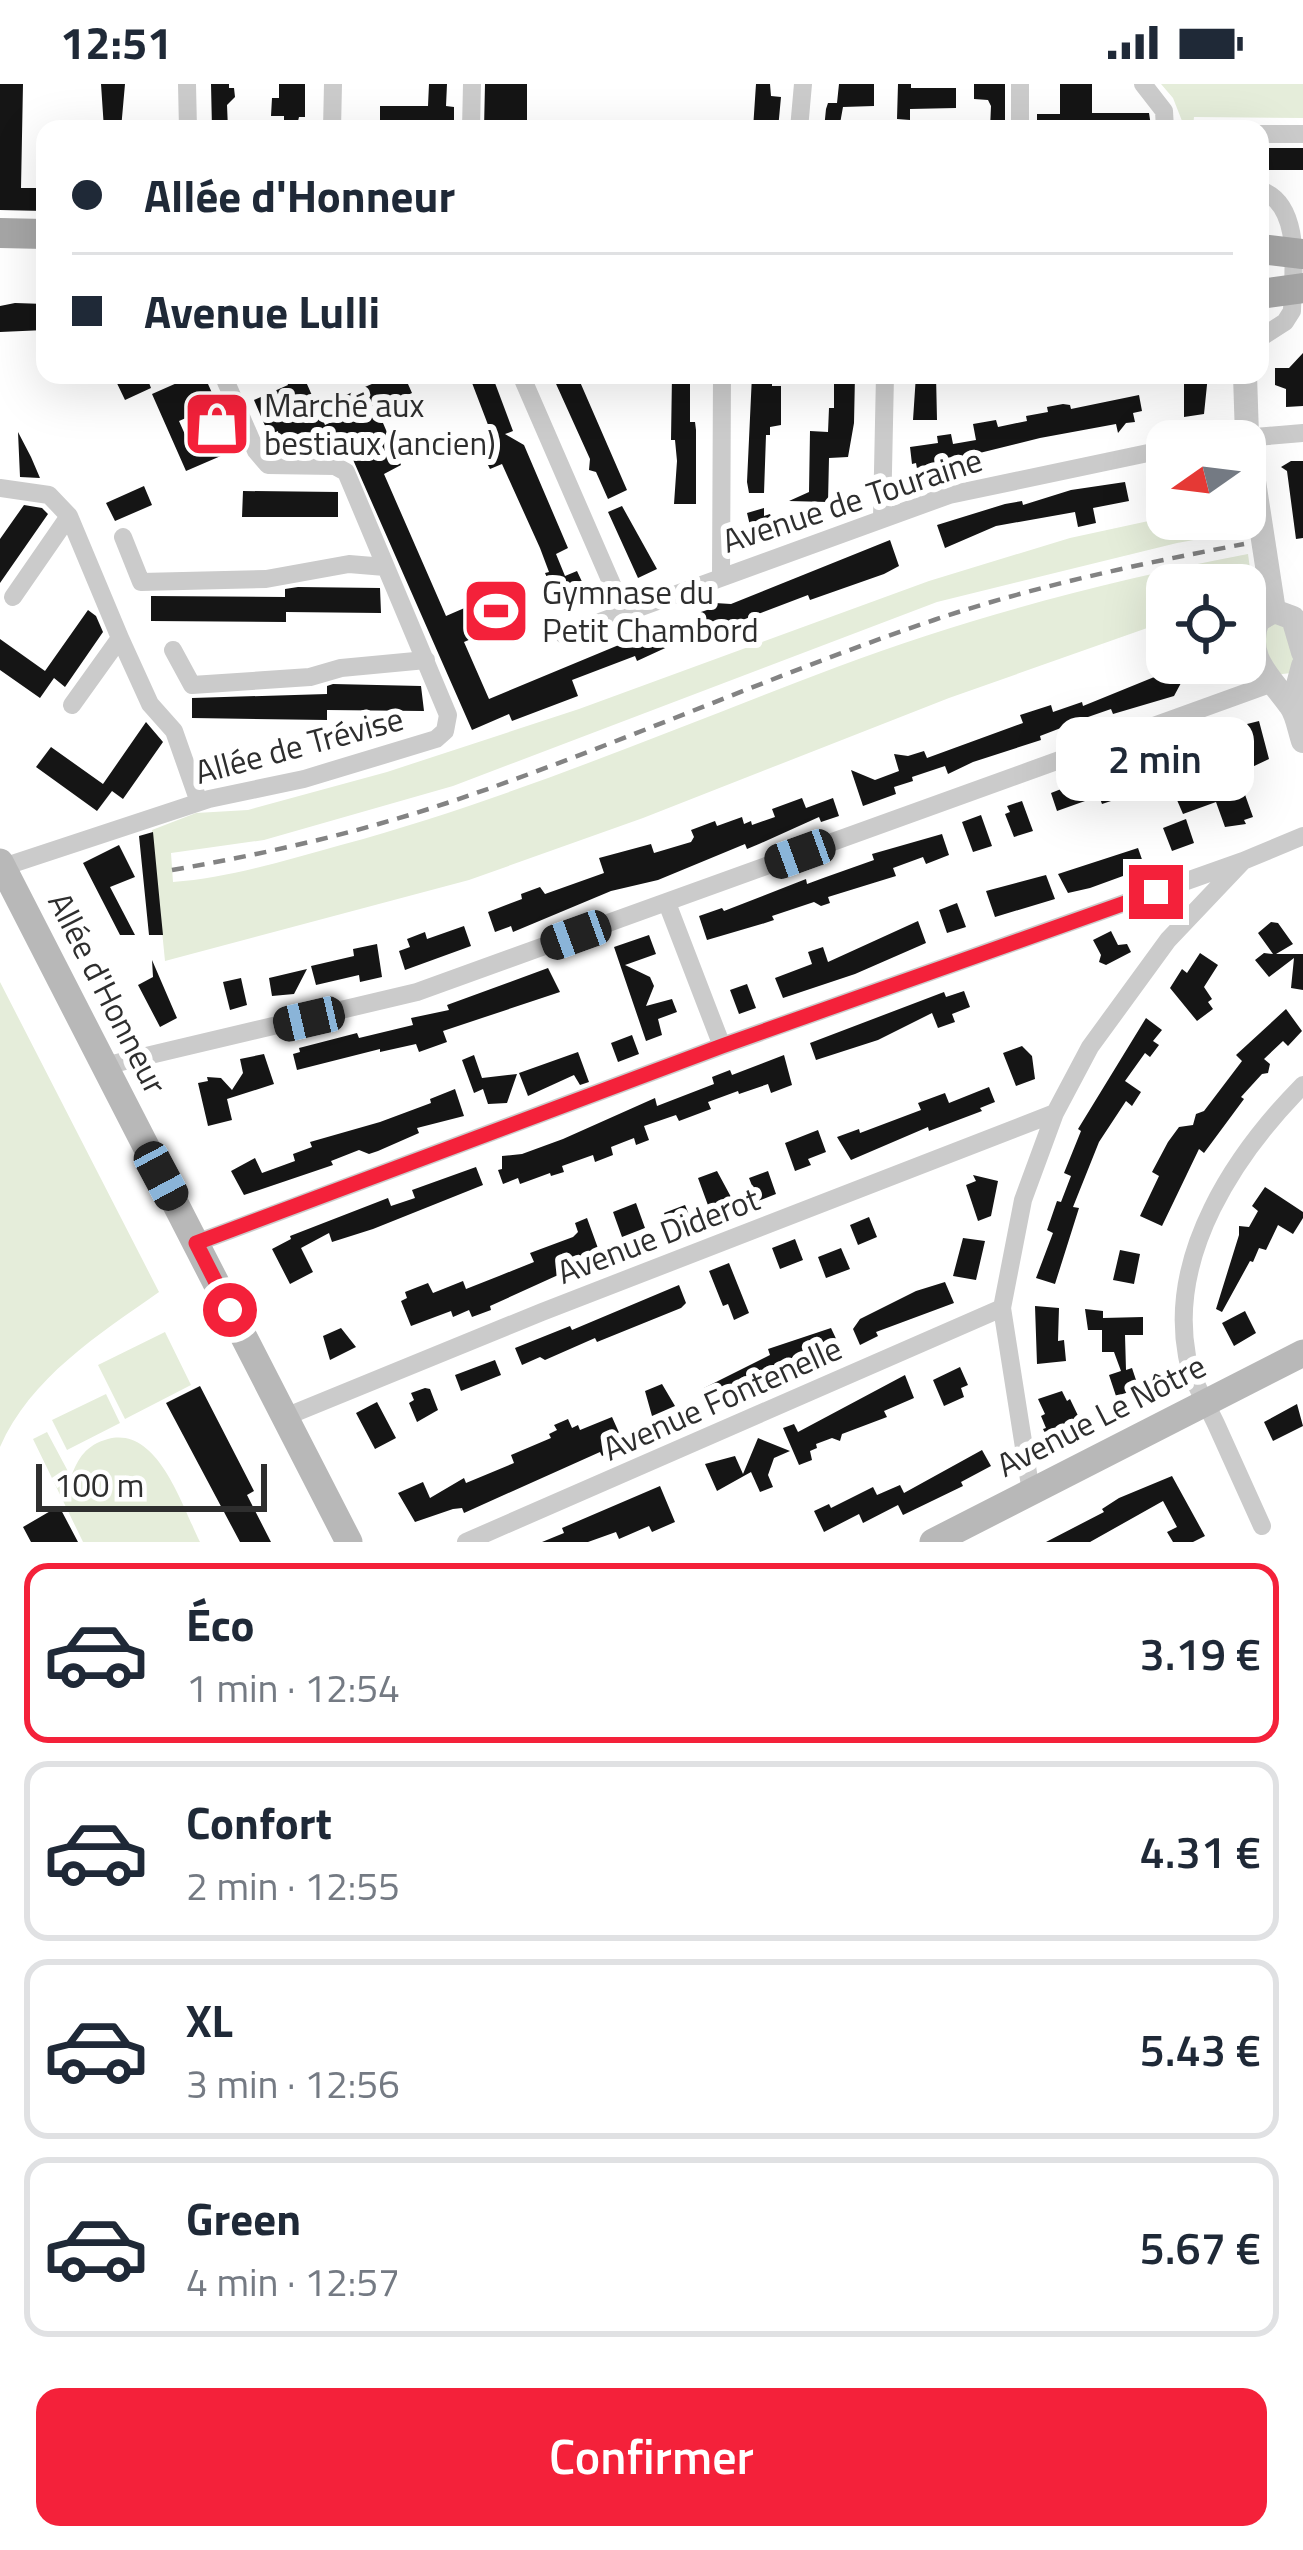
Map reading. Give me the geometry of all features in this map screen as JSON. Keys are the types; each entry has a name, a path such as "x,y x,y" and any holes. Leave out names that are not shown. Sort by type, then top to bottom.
{"main road":[{"path":"0,233 36,234"},
{"path":"0,254 36,254"},
{"name":"Allée d'Honneur","path":"1,864 349,1542"},
{"name":"Avenue Le Nôtre","path":"933,1542 1031,1492 1210,1412 1303,1353"}],"street":[{"path":"187,84 188,120"},
{"path":"332,120 333,84"},
{"path":"471,120 472,84"},
{"path":"800,120 803,84"},
{"path":"1020,84 1020,120"},
{"path":"1143,84 1164,111 1165,120"},
{"path":"1269,134 1303,134"},
{"path":"1269,195 1297,216 1298,253 1283,292 1292,311 1286,322 1269,332"},
{"name":"Allée de Trévise","path":"1,864 199,802 304,779 436,739 445,731 448,715 346,472 334,466 268,465 256,452 227,384"},
{"path":"525,384 624,612"},
{"path":"721,576 722,384"},
{"path":"883,518 885,384"},
{"path":"1246,384 1247,420"},
{"path":"1266,435 1303,433"},
{"name":"Avenue de Touraine","path":"564,635 986,485 1146,453"},
{"path":"0,488 49,495 69,516 150,704 174,731 199,802"},
{"path":"13,597 69,516"},
{"path":"123,537 141,582 266,579 349,564 385,567"},
{"path":"1263,540 1274,611"},
{"path":"1292,707 1302,667 1293,618 1274,611 1258,620 1254,635 1260,668 1292,707 1303,741"},
{"path":"72,705 120,638"},
{"path":"173,650 191,685 310,677 341,668 426,660"},
{"path":"104,1066 389,1001 1270,684 1302,667"},
{"path":"196,1243 1303,836"},
{"path":"1031,1492 1002,1308 1023,1200 1055,1114 1090,1047 1168,940 1243,861"},
{"path":"667,903 722,1046"},
{"path":"1262,1526 1187,1360 1183,1311 1193,1260 1214,1205 1241,1158 1303,1084"},
{"name":"Avenue Diderot","path":"285,1417 542,1312 1055,1114"},
{"name":"Avenue Fontenelle","path":"466,1542 1002,1308"}],"green space":[{"path":"1161,84 1303,84 1303,118 1182,120"},
{"path":"1146,522 1146,540 1194,540 937,602 453,786 264,840 171,853 173,882 279,862 404,827 591,762 887,649 1146,575 1146,628 469,880 165,961 152,830 196,813 248,810 387,772 579,709 929,581 1070,538"},
{"path":"1248,554 1249,564 1200,564"},
{"path":"1283,619 1299,657 1291,673 1274,675 1266,669 1266,622"},
{"path":"0,982 159,1292 68,1359 29,1400 0,1447"},
{"path":"165,1332 191,1385 125,1419 98,1365"},
{"path":"106,1394 120,1423 67,1450 52,1420"},
{"path":"47,1432 71,1477 84,1453 100,1442 126,1438 141,1445 166,1472 200,1542 83,1542 33,1439"}],"building":[{"path":"0,84 23,84 21,188 36,188 36,211 0,210"},
{"path":"101,84 125,84 122,120 103,120"},
{"path":"211,84 229,84 235,97 227,105 228,120 212,120"},
{"path":"279,84 305,84 305,117 284,120 284,116 271,116 272,98 279,98"},
{"path":"429,84 447,84 446,106 454,107 454,120 380,120 380,106 428,106"},
{"path":"485,84 527,84 527,120 484,120"},
{"path":"756,84 770,84 771,96 781,97 779,120 754,120"},
{"path":"839,84 874,84 874,106 843,107 841,120 825,120 828,103 837,103"},
{"path":"898,84 956,88 956,108 910,109 910,120 897,119"},
{"path":"974,84 1005,84 1005,120 990,120 988,100 974,99"},
{"path":"1060,84 1092,84 1092,113 1149,113 1150,120 1037,120 1037,114 1060,114"},
{"path":"1269,148 1303,148 1303,170 1269,170"},
{"path":"36,304 36,330 0,332 0,306"},
{"path":"1303,353 1303,406 1286,407 1286,389 1275,385 1275,368 1289,368"},
{"path":"117,384 149,384 151,388 125,400"},
{"name":"Marché aux bestiaux (ancien)","path":"175,384 208,384 237,449 186,471 152,394","holes":["202,411 214,438 191,448 179,421"]},
{"path":"307,384 325,425 347,415 340,400 346,395 372,384 408,384 412,393 377,409 401,465 384,474 446,616 515,586 527,615 464,642 489,699 679,620 687,638 637,661 635,656 572,680 578,696 512,721 509,714 472,730 347,446 280,451 278,431 269,435 254,400 288,385"},
{"path":"472,384 495,384 513,431 505,434 524,445 568,548 556,554 565,576 577,571 584,586 579,597 559,606 540,548 502,464 490,469 484,457 498,451"},
{"path":"556,384 581,384 627,490 608,499 596,472 589,470 590,459"},
{"path":"672,384 690,384 690,422 695,422 696,430 696,504 674,504 677,461 675,440 671,440"},
{"path":"752,384 781,386 781,425 770,427 766,435 764,493 749,493"},
{"path":"834,384 855,384 848,457 829,458 828,502 789,501 809,492 810,431 828,432 829,408 834,408"},
{"path":"915,384 936,384 937,420 913,420"},
{"path":"1184,384 1207,384 1204,414 1184,417"},
{"path":"1139,395 1142,411 1133,413 1135,422 1126,423 1118,433 1116,424 1040,438 935,464 936,471 918,474 916,463 912,464 910,447 938,443 937,436 951,434 953,444 976,440 973,424 996,420 998,427 1027,421 1026,416 1048,412 1047,407 1063,404 1071,409"},
{"path":"18,432 31,457 40,478 20,477"},
{"path":"1303,461 1303,538 1296,539 1287,471 1281,467"},
{"path":"1125,482 1129,501 1093,508 1096,523 1078,527 1075,512 996,526 945,548 937,525 1005,504 1022,501 1023,505 1071,490"},
{"path":"144,486 152,505 115,521 106,503"},
{"path":"243,491 338,492 338,517 242,517"},
{"path":"24,505 48,514 0,583 0,539"},
{"path":"622,506 657,569 638,578 608,512"},
{"path":"764,508 764,516 770,514 776,530 753,538 747,513"},
{"path":"890,540 899,566 884,574 810,600 808,595 711,632 713,636 695,643 690,631 703,626 698,613 715,603 731,604"},
{"path":"380,588 381,613 286,612 286,622 151,621 151,596 285,597 285,589"},
{"path":"88,610 103,632 65,687 54,678 40,698 0,670 0,639 45,671"},
{"path":"1146,680 1146,684 1180,684 1174,696 1088,717 1078,735 1066,726 948,774 945,766 912,777 913,781 894,787 896,794 863,806 851,770 875,780 899,771 894,754 924,751 927,758 1023,723 1020,715 1051,705 1053,712 1082,702 1083,706"},
{"path":"327,686 421,686 424,711 327,710 327,720 192,718 192,698 327,694"},
{"path":"1259,721 1269,759 1250,768 1239,726"},
{"path":"146,722 163,742 123,799 112,791 97,811 36,767 51,747 103,784"},
{"path":"1206,735 1213,752 1200,757 1216,799 1243,789 1253,817 1244,820 1246,824 1225,827 1216,802 1183,814 1177,800 1196,794 1178,745"},
{"path":"1151,748 1160,774 1148,800 1135,763 1145,759"},
{"path":"1124,764 1128,777 1111,783 1117,799 1102,804 1099,796 1057,811 1051,793"},
{"path":"802,798 806,808 833,798 839,816 821,822 819,817 747,849 745,844 658,880 611,891 513,932 511,926 495,932 488,912 540,887 545,894 604,873 599,858 651,844 654,853 691,842 691,830 715,821 717,826 742,817 744,824 751,821 752,825 775,817 772,809"},
{"path":"1022,801 1033,831 1014,837 1005,814 1010,812 1007,806"},
{"path":"981,815 992,846 973,852 962,822"},
{"path":"1186,819 1194,843 1172,851 1163,828"},
{"path":"153,832 163,935 149,935 139,836"},
{"path":"942,834 949,855 926,864 923,857 893,868 896,876 828,897 830,903 814,902 707,940 699,916 806,879 807,884 874,860 872,854"},
{"path":"119,845 135,877 110,887 135,935 120,935 83,863"},
{"path":"1138,848 1145,868 1090,888 1068,893 1058,874"},
{"path":"1046,875 1055,899 995,917 986,891"},
{"path":"957,903 966,927 947,933 939,910"},
{"path":"918,921 926,943 783,998 775,978 812,964 808,952 823,947 828,962"},
{"path":"1271,922 1278,923 1293,944 1276,954 1303,954 1303,990 1291,988 1294,958 1269,977 1255,960 1264,953 1273,954 1258,933"},
{"path":"464,926 471,946 405,970 399,951 410,947 407,939 425,932 427,939"},
{"path":"1111,931 1118,945 1127,944 1131,952 1106,965 1099,962 1101,955 1093,940"},
{"path":"649,935 656,954 625,965 650,977 654,986 646,1006 672,999 677,1012 658,1019 662,1035 646,1041 614,947"},
{"path":"377,944 382,977 360,982 359,975 316,985 311,966 354,956 353,949"},
{"path":"1200,953 1218,965 1204,987 1213,1009 1197,1021 1170,988"},
{"path":"152,960 177,1018 160,1027 138,985 153,977"},
{"path":"548,968 560,992 443,1031 447,1042 419,1052 416,1044 380,1049 297,1070 293,1054 299,1048 413,1025 411,1018 449,1010 447,1005"},
{"path":"307,969 294,994 272,996 269,978"},
{"path":"241,978 247,1005 230,1010 223,982"},
{"path":"747,984 756,1008 739,1014 730,990"},
{"path":"964,991 970,1007 952,1014 955,1022 938,1028 932,1013 878,1040 816,1060 810,1043 944,992 946,997"},
{"path":"1286,1009 1302,1031 1288,1046 1283,1041 1264,1059 1270,1064 1268,1073 1241,1097 1244,1099 1204,1153 1199,1149 1162,1226 1140,1216 1159,1176 1152,1172 1168,1142 1179,1127 1193,1125 1196,1114 1204,1111 1242,1061 1236,1055"},
{"path":"1146,1018 1162,1030 1153,1041 1159,1045 1150,1057 1145,1053 1125,1081 1141,1092 1132,1106 1126,1101 1099,1142 1073,1207 1079,1208 1055,1284 1036,1278 1053,1233 1047,1230 1071,1176 1064,1173 1078,1129"},
{"path":"632,1035 639,1054 618,1062 611,1043"},
{"path":"1022,1046 1032,1056 1035,1079 1016,1086 1003,1053"},
{"path":"578,1052 589,1082 580,1085 574,1075 528,1096 519,1073"},
{"path":"264,1054 274,1084 227,1099 232,1120 208,1126 198,1083 208,1081 207,1077 221,1078 232,1090 243,1073 240,1059"},
{"path":"474,1055 482,1078 517,1074 507,1103 488,1104 483,1089 474,1093 462,1060"},
{"path":"784,1055 792,1085 771,1093 768,1084 738,1091 708,1102 711,1109 679,1121 676,1115 644,1126 649,1140 636,1145 634,1138 611,1147 613,1155 595,1162 593,1155 562,1166 564,1172 503,1184 498,1170 502,1156 563,1139 655,1098 657,1106 714,1084 712,1077 730,1070 732,1075"},
{"path":"989,1087 995,1102 980,1108 982,1111 929,1131 928,1127 851,1160 837,1137 921,1110 918,1103 945,1093 949,1103"},
{"path":"455,1089 464,1116 417,1128 419,1133 378,1151 359,1150 331,1161 333,1165 244,1195 231,1171 255,1158 262,1173 295,1161 293,1154 312,1147 310,1142 380,1122"},
{"path":"818,1130 826,1152 795,1171 785,1143"},
{"path":"476,1167 483,1185 373,1229 332,1242 329,1233 301,1248 313,1272 290,1284 272,1249 290,1236 388,1198 391,1206 415,1198 412,1190"},
{"path":"717,1171 731,1197 709,1208 698,1178"},
{"path":"768,1171 776,1194 758,1201 749,1178"},
{"path":"973,1175 998,1181 991,1216 978,1221 966,1185 976,1181"},
{"path":"1265,1187 1303,1212 1303,1218 1293,1234 1278,1225 1266,1250 1259,1248 1250,1261 1222,1312 1216,1309 1239,1226 1249,1227 1258,1211 1252,1206"},
{"path":"636,1203 645,1228 622,1237 613,1212"},
{"path":"685,1205 689,1228 672,1235 664,1213"},
{"path":"869,1217 877,1237 858,1245 850,1225"},
{"path":"587,1218 603,1262 592,1267 560,1255 567,1271 490,1306 491,1310 472,1317 469,1310 453,1317 451,1311 411,1326 401,1301 407,1298 405,1292 428,1283 433,1293 463,1281 466,1289 534,1262 530,1253 573,1237 578,1232 575,1223"},
{"path":"963,1238 985,1241 976,1280 953,1276"},
{"path":"795,1239 803,1260 780,1269 772,1248"},
{"path":"841,1248 850,1269 826,1278 818,1257"},
{"path":"1120,1250 1140,1254 1134,1284 1113,1280"},
{"path":"729,1263 749,1313 734,1320 709,1271"},
{"path":"945,1282 954,1303 876,1332 878,1336 860,1345 853,1329 860,1319"},
{"path":"679,1285 686,1303 681,1308 597,1342 595,1338 522,1365 515,1348 570,1326 572,1330"},
{"path":"1035,1306 1059,1308 1058,1341 1064,1340 1066,1361 1037,1364"},
{"path":"1085,1309 1103,1311 1103,1318 1143,1317 1143,1335 1125,1335 1126,1370 1132,1368 1139,1389 1116,1396 1109,1375 1121,1371 1114,1352 1102,1352 1102,1330 1088,1330"},
{"path":"1245,1311 1256,1333 1234,1346 1222,1323"},
{"path":"341,1328 356,1347 330,1360 323,1336"},
{"path":"831,1328 839,1345 835,1350 800,1365 802,1369 729,1398 727,1405 721,1401 712,1405 704,1388 770,1355 768,1349"},
{"path":"495,1360 501,1375 461,1391 455,1375"},
{"path":"960,1367 968,1385 961,1388 964,1397 944,1406 933,1380"},
{"path":"905,1375 914,1398 884,1411 887,1417 842,1434 840,1441 832,1438 816,1444 810,1451 812,1460 799,1465 783,1428 794,1424 798,1432"},
{"path":"662,1384 675,1406 652,1416 645,1391"},
{"path":"200,1386 254,1491 247,1495 271,1542 240,1542 166,1403"},
{"path":"430,1389 438,1410 417,1422 409,1403 414,1400 411,1393"},
{"path":"1062,1391 1084,1428 1051,1445 1038,1399"},
{"path":"377,1402 396,1438 375,1449 356,1413"},
{"path":"1297,1404 1303,1426 1273,1441 1264,1422"},
{"path":"612,1417 625,1446 602,1456 600,1452 464,1513 462,1508 453,1509 415,1522 398,1493 423,1482 430,1498 464,1478 466,1483 514,1463 511,1455 551,1438 549,1434 557,1430 554,1425 568,1419 572,1428 578,1425 580,1430"},
{"path":"758,1438 790,1451 774,1458 768,1475 773,1487 760,1492 751,1472 717,1491 705,1464 735,1456 743,1474"},
{"path":"982,1450 991,1466 961,1482 963,1486 903,1515 898,1505 863,1523 859,1514 824,1532 814,1511 829,1504 831,1508 873,1487 877,1495 900,1485 904,1493"},
{"path":"1172,1476 1205,1536 1193,1542 1173,1542 1167,1532 1177,1527 1163,1501 1090,1542 1046,1542 1104,1512 1119,1498"},
{"path":"660,1486 675,1522 652,1532 649,1526 619,1539 616,1532 588,1542 542,1542 564,1533 562,1528"},
{"path":"59,1506 78,1542 31,1542 23,1527"}],"railway":[{"path":"172,870 311,842 447,803 972,608 1087,577 1244,544"}],"place":[{"name":"Marché aux bestiaux (ancien)","path":"217,424"},
{"name":"Gymnase du Petit Chambord","path":"496,611"}],"route":[{"path":"230,1310 196,1243 722,1046 1156,892"}]}
